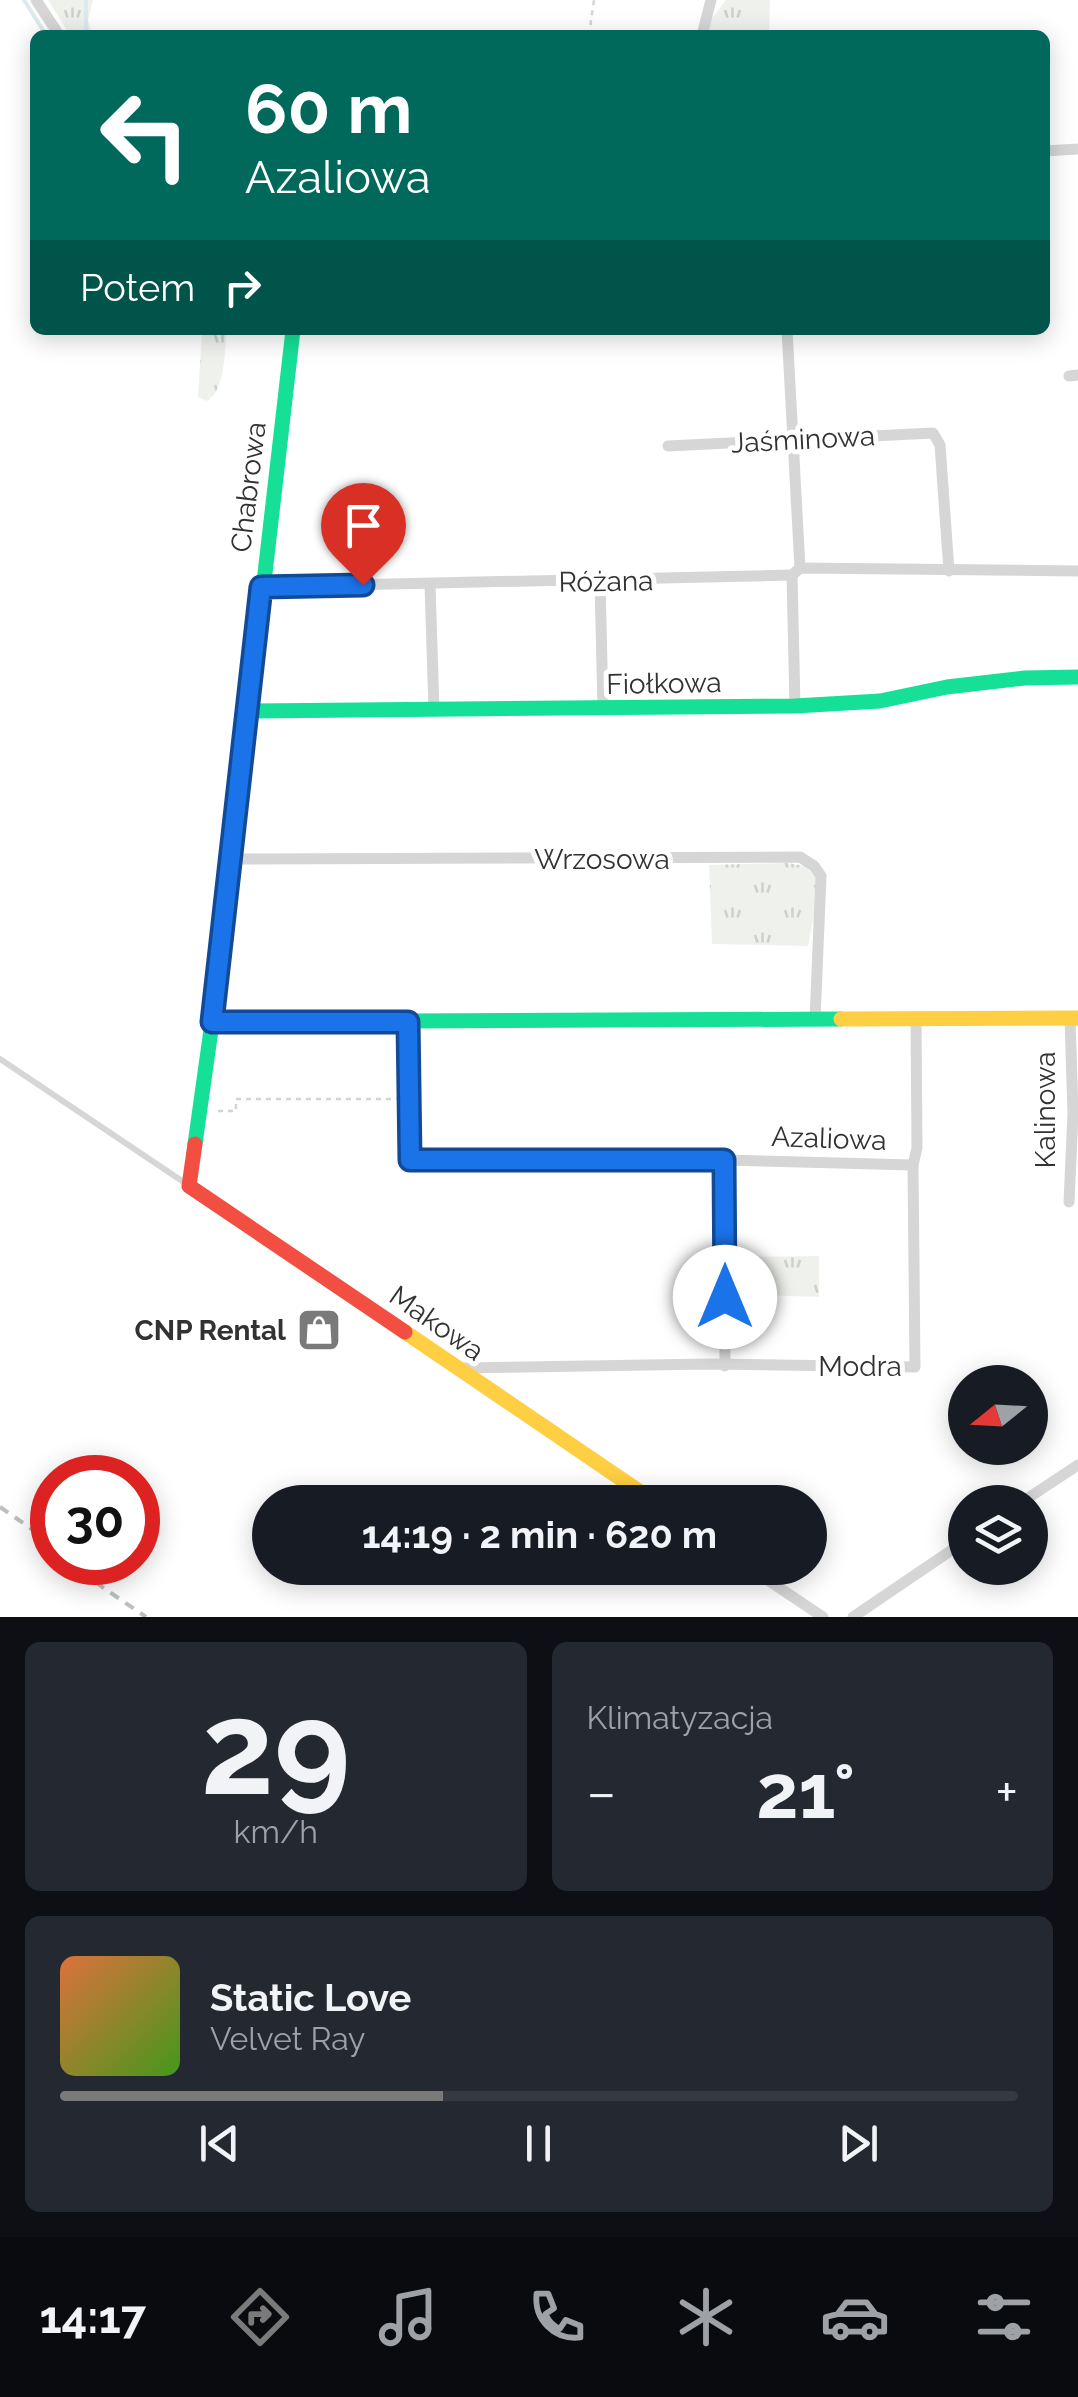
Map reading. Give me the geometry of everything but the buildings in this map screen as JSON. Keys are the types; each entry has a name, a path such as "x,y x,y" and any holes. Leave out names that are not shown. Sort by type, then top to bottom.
{"street":[{"path":"36,0 56,30"},
{"path":"703,30 710,0"},
{"path":"1050,151 1078,149"},
{"name":"Chabrowa","path":"189,1186 212,1022 291,335"},
{"path":"786,335 796,571 795,706"},
{"name":"Jaśminowa","path":"668,446 933,433 937,436 949,571"},
{"name":"Różana","path":"261,587 600,581 796,571 1078,572"},
{"path":"600,581 603,709"},
{"path":"430,584 434,711"},
{"name":"Fiołkowa","path":"248,710 795,706 880,701 1025,678 1078,678"},
{"name":"Wrzosowa","path":"231,859 800,857 821,876 814,1020"},
{"name":"Kalinowa","path":"916,1020 1074,1018 1070,1202"},
{"path":"212,1022 916,1020"},
{"name":"Azaliowa","path":"408,1022 410,1160 724,1160 912,1165 917,1148 916,1020"},
{"path":"724,1160 725,1366"},
{"name":"Modra","path":"458,1368 915,1367 912,1165"},
{"name":"Makowa","path":"189,1186 630,1485"},
{"path":"1048,1485 1078,1465"},
{"path":"853,1617 948,1553"},
{"path":"775,1585 822,1617"}],"lane":[{"path":"0,1059 189,1186"}],"path":[{"path":"590,30 594,0"},
{"path":"215,1111 236,1111 236,1099 410,1099"}],"green space":[{"path":"48,0 93,0 88,20 91,30 67,30"},
{"path":"726,0 770,0 769,30 708,30 709,22"},
{"path":"202,335 226,335 218,388 207,401 198,397"},
{"path":"709,865 805,866 816,877 816,905 808,946 712,944"},
{"path":"819,1256 819,1297 731,1294 731,1257"}],"waterway":[{"path":"24,0 43,30"},
{"path":"86,0 86,30"}],"railway":[{"path":"0,1507 30,1528"},
{"path":"99,1585 146,1617"}],"traffic: fast":[{"path":"195,1144 219,973 292,335"},
{"path":"248,711 795,706 880,701 947,687 1025,678 1078,677"},
{"path":"212,1022 841,1019"}],"traffic: slow":[{"path":"841,1019 1078,1018"},
{"path":"405,1332 630,1485"}],"traffic: jam":[{"path":"195,1144 189,1186 405,1332"}],"place":[{"name":"CNP Rental","path":"319,1330"}],"route":[{"path":"363,585 261,587 212,1022 408,1022 410,1160 724,1160 725,1297"}]}
